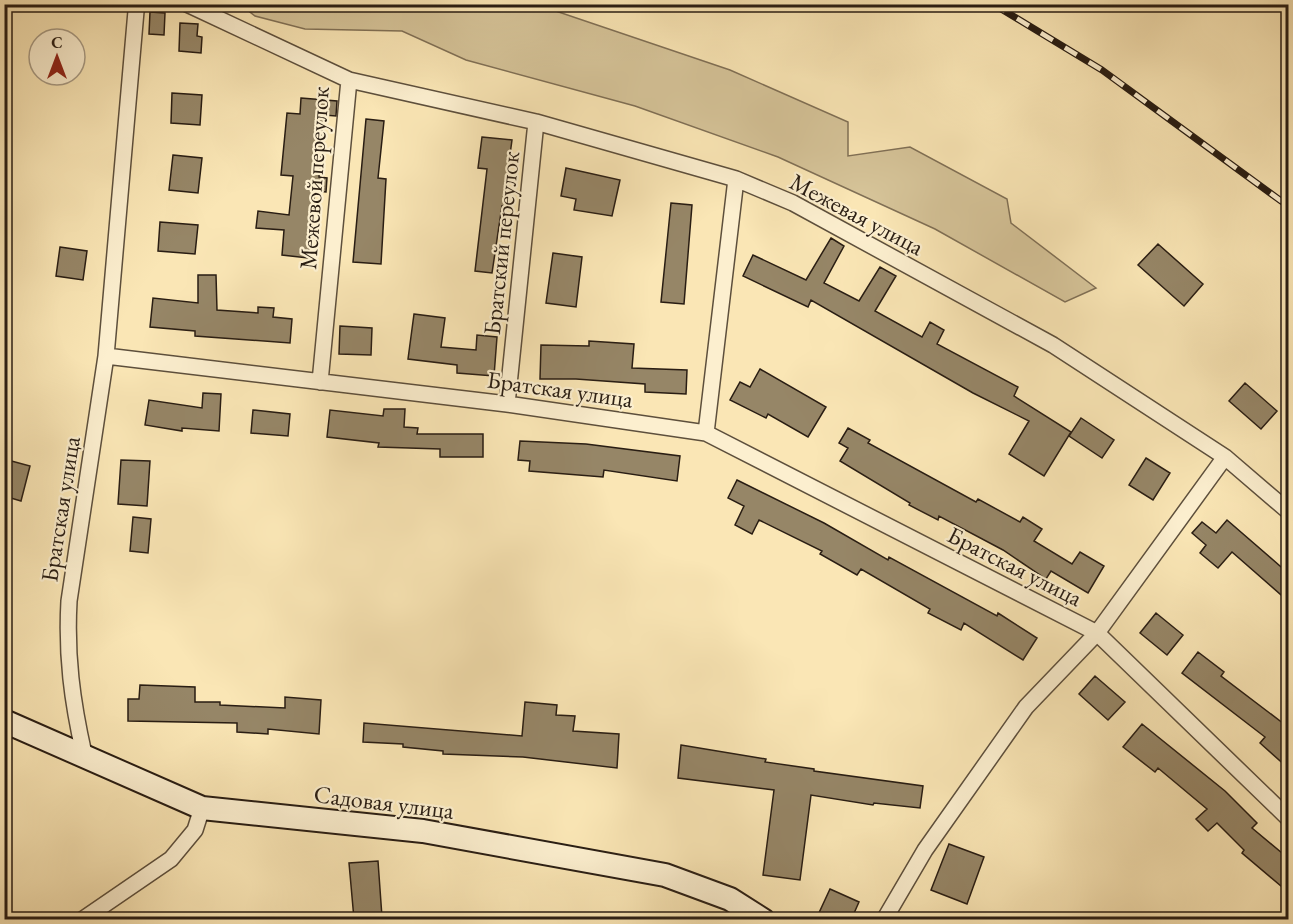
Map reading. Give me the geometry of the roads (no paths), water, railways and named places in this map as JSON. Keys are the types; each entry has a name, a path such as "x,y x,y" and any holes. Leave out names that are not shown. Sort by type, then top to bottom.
{"main road":[{"name":"Садовая улица","path":"4,721 84,754 202,808 423,831 665,875 730,899 763,920"}],"street":[{"path":"106,357 136,11 139,4"},
{"name":"Межевой переулок","path":"187,4 349,80 320,382"},
{"name":"Межевая улица","path":"349,80 536,122 736,179 793,203 1053,345 1225,457 1288,511"},
{"name":"Братский переулок","path":"507,404 536,122"},
{"path":"706,433 736,179"},
{"name":"Братская улица","path":"84,754 71,699 68,621 106,357 507,404 706,433 1097,633 1288,818"},
{"path":"884,920 924,850 1026,707 1097,633 1225,457"},
{"path":"82,920 171,859 195,830 202,808"}],"railway":[{"path":"993,4 1102,70 1288,206"}]}
